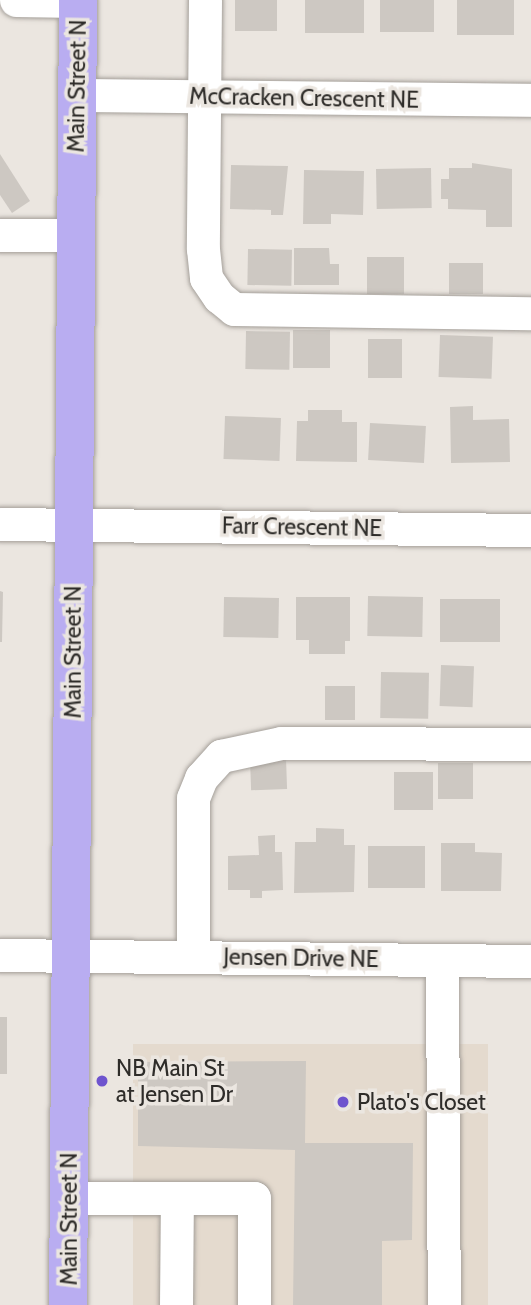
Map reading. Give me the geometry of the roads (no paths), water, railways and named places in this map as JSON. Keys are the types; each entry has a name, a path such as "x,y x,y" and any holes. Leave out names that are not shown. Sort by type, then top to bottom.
{"main road":[{"name":"Main Street N","path":"68,1305 78,0"}],"street":[{"path":"16,0 78,0"},
{"path":"205,0 206,278 234,309 531,313"},
{"name":"McCracken Crescent NE","path":"77,95 531,100"},
{"path":"0,235 75,235"},
{"name":"Farr Crescent NE","path":"0,524 531,530"},
{"path":"193,957 193,798 201,778 221,756 281,743 531,744"},
{"name":"Jensen Drive NE","path":"0,955 531,961"},
{"path":"442,960 444,1305"},
{"path":"69,1198 254,1198 254,1305"},
{"path":"176,1305 177,1198"}],"place":[{"name":"NB Main St at Jensen Dr","path":"102,1081"},
{"name":"Plato's Closet","path":"343,1102"}]}
